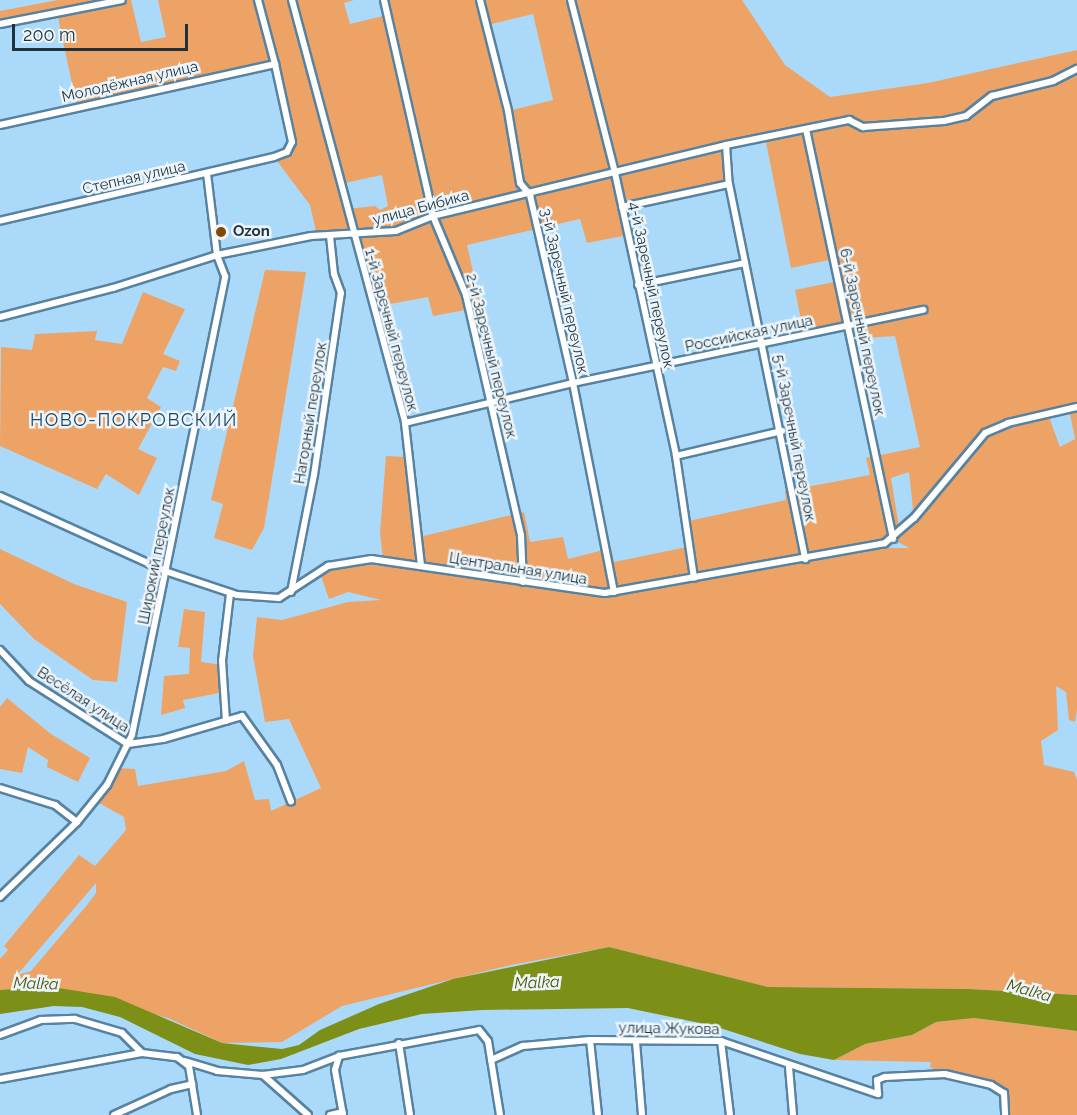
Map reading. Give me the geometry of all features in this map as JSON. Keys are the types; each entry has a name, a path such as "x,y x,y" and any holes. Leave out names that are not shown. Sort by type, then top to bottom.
{"street":[{"path":"0,24 122,0"},
{"path":"258,0 275,64"},
{"name":"1-й Заречный переулок","path":"292,0 405,423 405,457 421,565"},
{"name":"2-й Заречный переулок","path":"384,0 433,216 466,294 521,536 523,582"},
{"name":"3-й Заречный переулок","path":"480,0 508,111 520,183 530,195 573,383 614,592"},
{"name":"4-й Заречный переулок","path":"571,0 615,173 676,456 694,578"},
{"name":"Молодёжная улица","path":"0,125 265,63 275,64"},
{"name":"Степная улица","path":"0,220 207,174 287,152 292,142 275,64"},
{"name":"улица Бибика","path":"0,317 112,288 217,255 274,242 406,228 433,216 530,195 726,145 849,120 863,127 944,122 966,116 992,96 1053,81 1077,69"},
{"name":"6-й Заречный переулок","path":"806,129 893,539"},
{"name":"5-й Заречный переулок","path":"726,145 729,184 782,432 805,559"},
{"name":"Широкий переулок","path":"0,897 77,822 107,785 129,744 145,681 225,276 217,255 207,174"},
{"path":"622,207 729,184"},
{"name":"Нагорный переулок","path":"291,592 314,475 341,293 334,274 330,237"},
{"path":"638,285 745,263"},
{"name":"Российская улица","path":"405,423 573,383 922,310"},
{"path":"893,539 985,433 1008,423 1077,407"},
{"path":"676,456 782,432"},
{"name":"Центральная улица","path":"0,496 165,571 230,594 274,599 291,592 333,564 371,559 586,592 614,592 805,559 893,539"},
{"path":"226,721 222,661 230,594"},
{"name":"Весёлая улица","path":"0,650 29,681 129,744 163,739 242,716 277,765 291,801"},
{"path":"0,788 55,806 77,822"},
{"path":"0,1035 41,1020 75,1018 122,1033 142,1053"},
{"path":"0,1079 142,1053 184,1060 217,1071 263,1075 303,1070 339,1056 478,1029 488,1041 500,1115"},
{"path":"590,1040 598,1115"},
{"name":"улица Жукова","path":"491,1060 523,1046 590,1040 720,1041 746,1047 789,1067 878,1094 877,1080 885,1077 945,1074 999,1088 1007,1102 1005,1115"},
{"path":"636,1041 642,1115"},
{"path":"720,1041 730,1115"},
{"path":"399,1043 410,1115"},
{"path":"330,1115 343,1114 335,1070 339,1056"},
{"path":"184,1060 189,1066 197,1115"},
{"path":"789,1067 793,1115"},
{"path":"263,1075 308,1115"},
{"path":"114,1115 171,1089 192,1084"}],"shaded area":[{"path":"58,0 131,0 141,42 166,37 158,0 354,0 344,3 350,24 387,15 384,0 742,0 785,65 830,97 928,83 1077,50 1077,709 1075,722 1069,720 1066,692 1056,686 1058,730 1041,741 1044,765 1074,772 1077,780 1077,995 969,989 768,987 609,947 511,965 342,1006 282,1042 222,1043 168,1018 46,986 0,990 0,959 8,950 4,946 79,855 95,866 126,830 124,817 94,800 116,768 135,769 138,786 226,771 244,761 255,800 269,799 271,811 321,788 289,719 265,722 253,656 257,617 282,620 348,602 381,600 348,592 329,599 321,576 331,569 353,564 392,566 605,598 887,548 909,548 893,539 614,592 383,559 380,533 386,456 406,457 415,538 524,512 530,542 563,537 568,559 611,548 614,562 687,547 684,522 786,500 785,491 870,475 866,458 920,447 895,336 865,338 849,325 804,335 795,290 839,281 834,259 791,268 765,137 727,145 729,184 622,207 628,235 587,243 580,219 467,245 481,307 433,316 428,297 373,307 353,235 317,236 310,205 274,157 287,152 292,142 275,64 77,107 57,13 0,24 0,11","holes":["533,14 553,100 508,111 488,25","382,175 388,206 380,210 375,206 346,209 340,184","1069,409 1075,439 1060,447 1048,414","909,472 914,518 900,533 891,478","96,883 96,893 31,971 17,975"]},
{"path":"265,270 306,272 264,528 252,550 214,538 223,504 211,500"},
{"path":"143,292 185,309 163,354 180,361 176,371 163,367 147,398 161,407 138,449 157,458 139,495 106,474 97,489 0,446 1,347 32,350 35,334 97,331 95,340 122,344"},
{"path":"0,549 74,584 127,602 117,682 93,680 34,639 0,604"},
{"path":"184,609 205,612 201,662 222,665 224,692 183,700 185,708 161,715 164,676 189,674 190,648 178,647"},
{"path":"7,698 51,734 90,758 78,782 47,767 48,760 28,747 22,773 0,769 0,707"},
{"path":"974,1018 1077,1031 1077,1115 1005,1115 1007,1102 999,1088 945,1074 930,1067 931,1062 834,1060 865,1044 912,1035 936,1022"}],"water":[{"name":"Malka","path":"609,947 768,987 969,989 1077,995 1077,1031 974,1018 936,1022 912,1035 865,1044 834,1060 800,1054 714,1026 628,1008 482,1010 422,1014 359,1029 281,1059 248,1065 195,1054 120,1017 82,1007 54,1006 0,1014 0,990 46,986 115,997 222,1043 282,1049 299,1045 320,1030 379,1004 453,979"}],"place":[{"name":"Ozon","path":"221,232"}],"district":[{"name":"НОВО-ПОКРОВСКИЙ","path":"134,420"}]}
